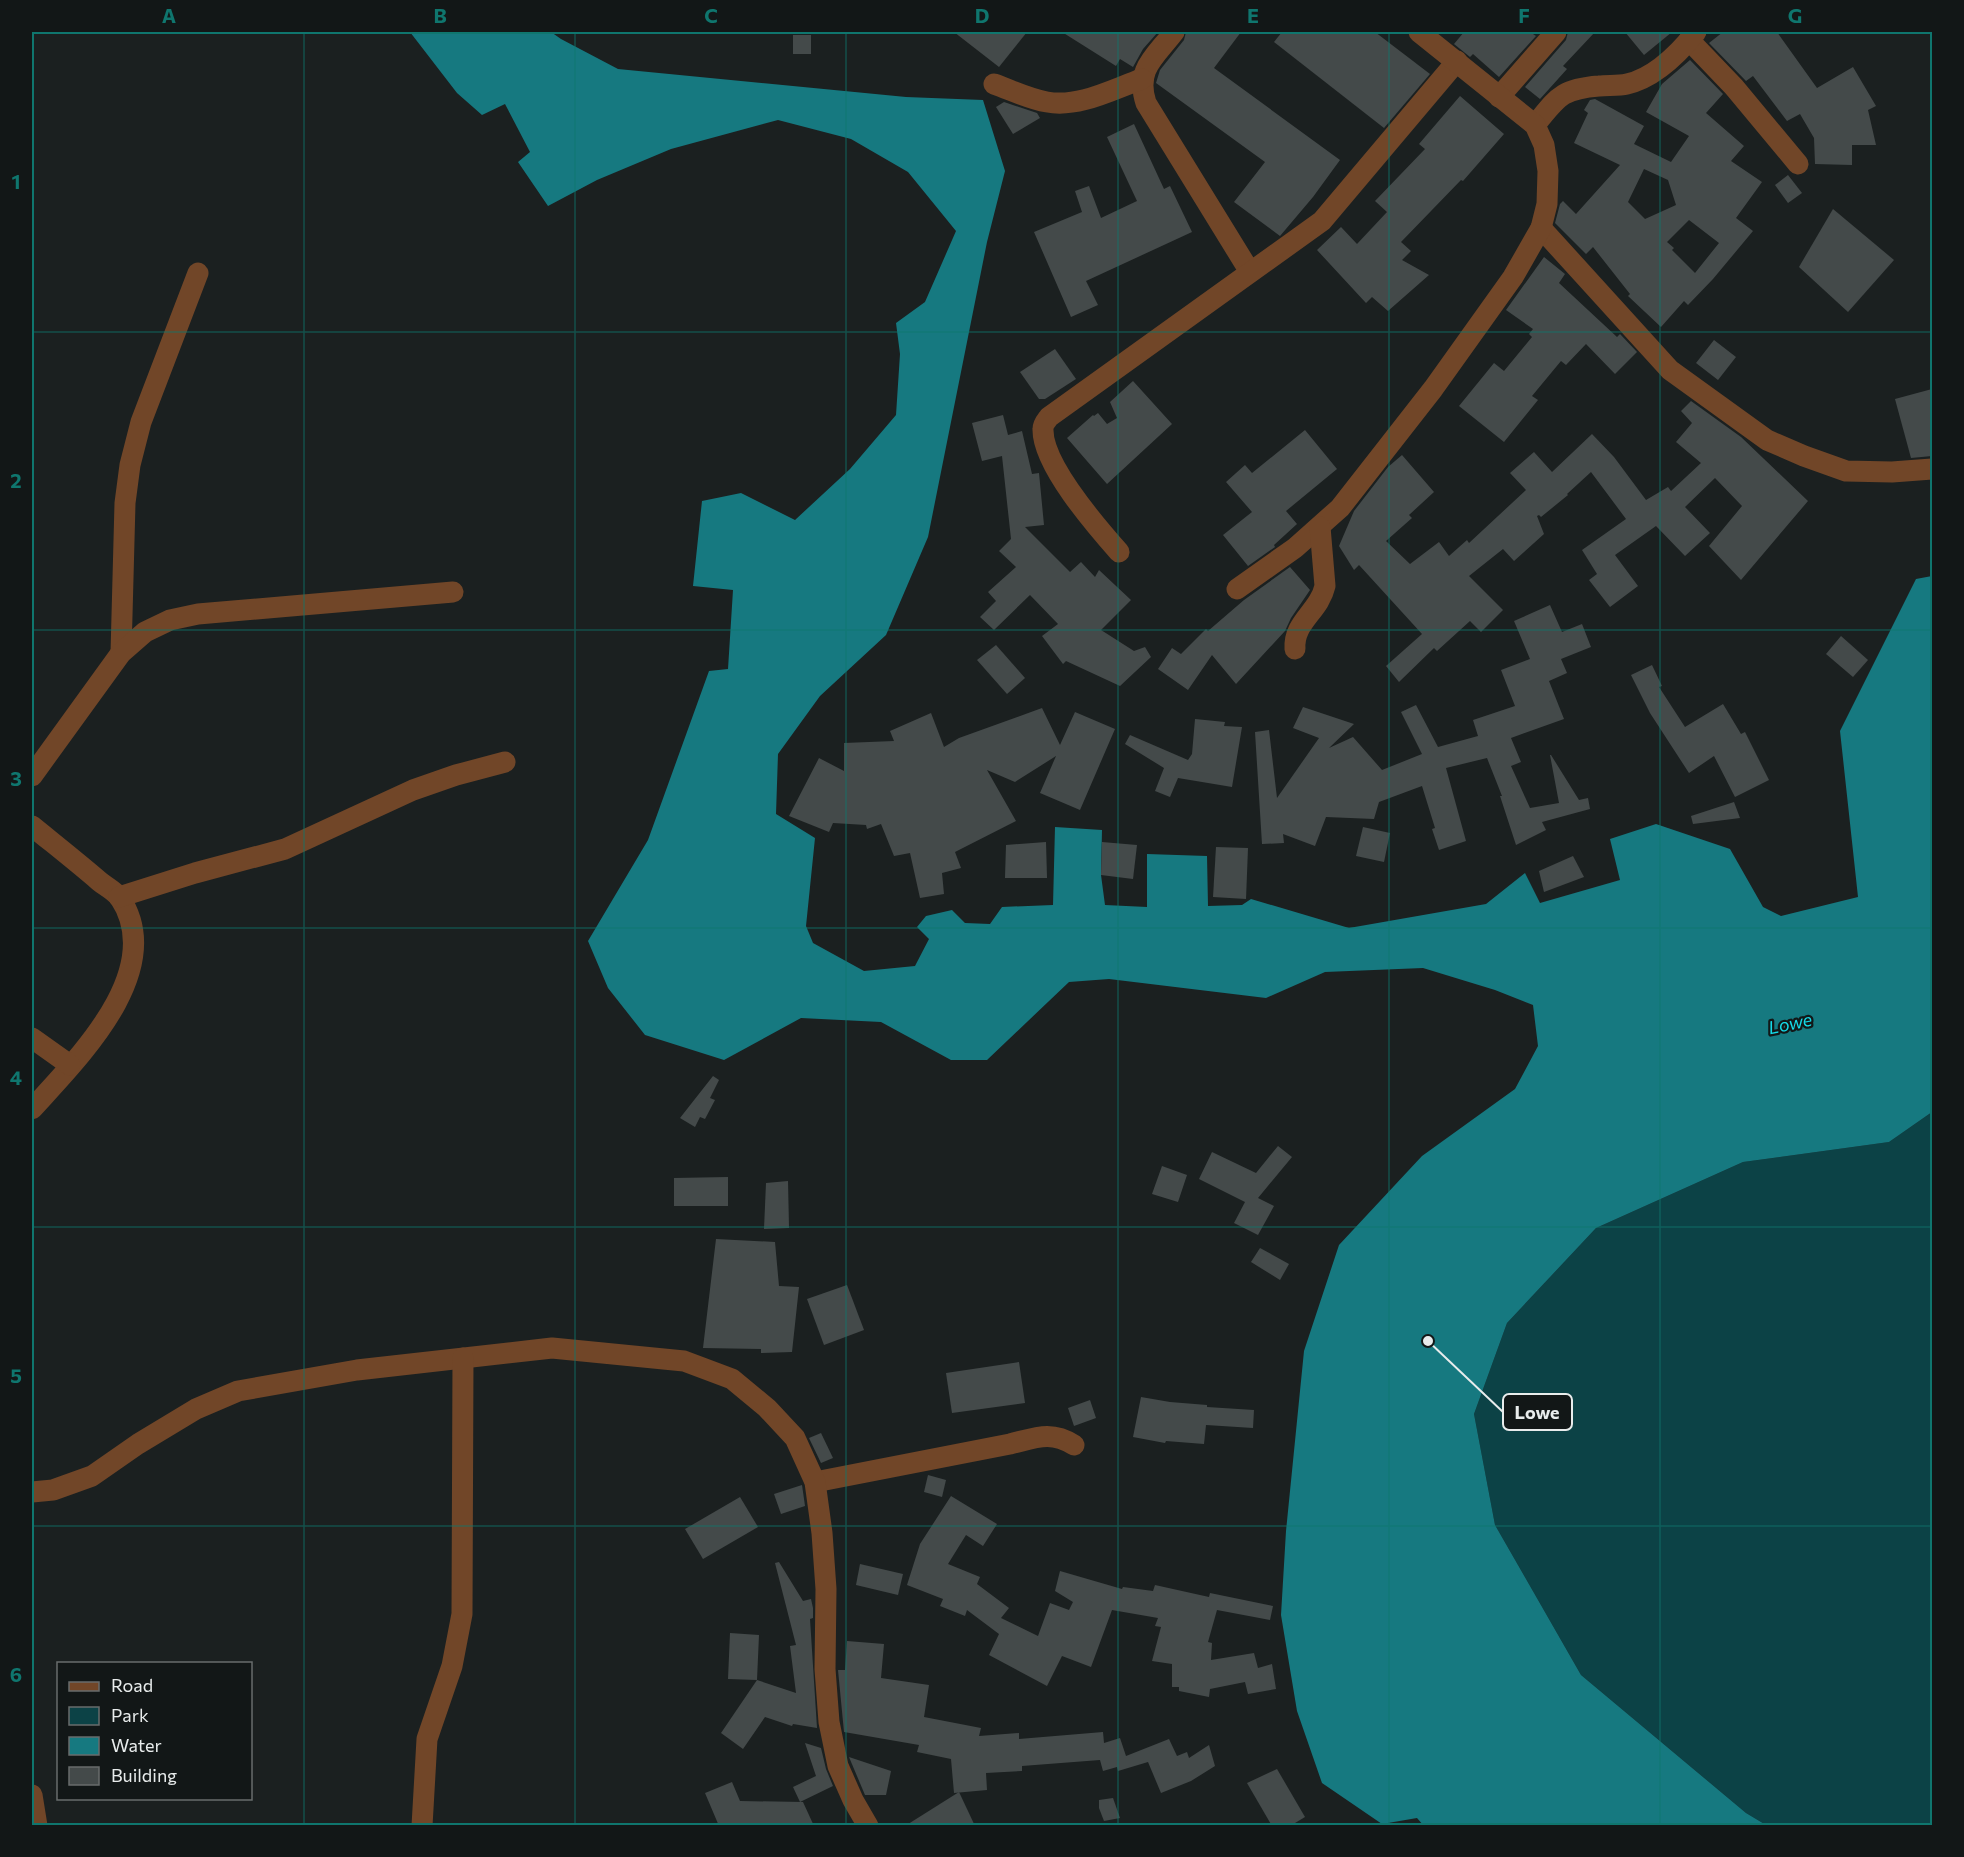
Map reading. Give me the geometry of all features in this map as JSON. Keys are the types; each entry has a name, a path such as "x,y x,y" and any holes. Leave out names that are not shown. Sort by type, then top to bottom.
{"street":[{"path":"1174,32 1146,68 1142,79 1146,104 1250,272"},
{"path":"1237,589 1295,548 1340,508 1468,341 1513,277 1541,228 1547,204 1548,171 1544,145 1535,125 1419,32"},
{"path":"1500,97 1556,32"},
{"path":"1535,125 1554,102 1564,94 1577,88 1627,84 1657,70 1693,36 1798,164"},
{"path":"1119,552 1054,468 1044,441 1043,426 1049,417 1322,221 1456,61"},
{"path":"994,84 1046,102 1060,104 1084,100 1142,79"},
{"path":"1541,228 1670,370 1767,440 1846,471 1892,472 1932,469"},
{"path":"121,653 125,503 130,465 141,422 198,273"},
{"path":"1295,649 1296,631 1323,594 1325,570 1320,527"},
{"path":"32,776 121,653 146,632 170,620 198,614 453,592"},
{"path":"119,897 195,873 285,849 413,790 456,775 506,762"},
{"path":"32,826 119,897 133,928 134,957 128,978 104,1024 32,1109"},
{"path":"32,1038 70,1065"},
{"path":"32,1492 53,1490 92,1476 138,1444 196,1409 238,1391 357,1370 552,1348 684,1361 732,1379 767,1408 795,1438 815,1482 826,1589 825,1668 829,1722 838,1766 868,1826"},
{"path":"422,1826 428,1739 452,1666 462,1614 462,1358"},
{"path":"815,1482 1039,1437 1062,1437 1074,1445"},
{"path":"32,1795 37,1826"}],"green space":[{"path":"1932,1112 1932,1825 1766,1825 1746,1813 1581,1675 1495,1525 1474,1414 1507,1323 1596,1228 1743,1162 1889,1142"}],"water":[{"path":"410,32 551,32 618,69 906,97 983,100 1005,171 987,242 928,537 886,635 820,696 778,754 776,814 815,838 806,926 813,943 864,971 915,966 929,939 917,927 926,916 952,910 965,923 990,924 1002,907 1053,905 1055,827 1102,830 1101,875 1105,905 1147,907 1147,854 1207,856 1208,906 1242,905 1251,899 1349,928 1486,904 1525,873 1540,903 1620,880 1610,839 1656,824 1730,849 1763,907 1781,916 1858,897 1840,731 1916,579 1932,576 1932,1112 1889,1142 1743,1162 1596,1228 1507,1323 1474,1414 1495,1525 1581,1675 1746,1813 1766,1825 1424,1826 1417,1818 1382,1824 1322,1783 1297,1711 1281,1615 1286,1531 1304,1351 1339,1245 1422,1156 1515,1089 1538,1046 1533,1005 1495,990 1423,968 1325,972 1266,998 1109,979 1069,982 987,1060 951,1060 881,1022 801,1018 724,1060 645,1035 608,988 588,941 648,840 709,671 728,669 733,590 693,586 702,501 741,493 795,520 850,469 896,415 900,354 896,323 925,302 956,231 908,172 851,139 778,120 671,149 597,180 548,206 518,162 530,152 505,104 482,115 457,93"}],"building":[{"path":"954,32 1027,32 999,67"},
{"path":"1062,32 1158,32 1143,49 1133,67 1120,59 1116,66"},
{"path":"1186,32 1241,32 1214,68 1340,160 1280,236 1234,202 1265,162 1156,83 1160,70 1184,40"},
{"path":"1282,32 1375,32 1430,74 1384,128 1274,42"},
{"path":"1464,32 1530,32 1536,36 1499,77 1473,54 1470,57 1454,44"},
{"path":"1568,32 1595,32 1563,66 1567,69 1540,99 1525,87 1566,40"},
{"path":"1625,32 1672,32 1644,55"},
{"path":"1723,32 1777,32 1817,88 1853,67 1876,106 1868,110 1876,145 1852,145 1852,165 1815,164 1814,138 1800,114 1787,121 1753,76 1746,81 1709,43"},
{"path":"793,35 811,35 811,54 793,54"},
{"path":"1690,60 1723,94 1706,113 1744,146 1731,161 1762,182 1736,218 1753,231 1713,279 1688,305 1684,301 1661,327 1628,296 1630,294 1593,247 1586,254 1555,223 1563,201 1576,214 1620,165 1574,143 1588,113 1584,110 1590,100 1595,99 1644,126 1634,144 1671,162 1689,136 1646,112 1662,84","holes":["1644,169 1668,180 1676,205 1645,219 1628,202","1689,220 1719,243 1695,273 1667,242"]},
{"path":"1460,96 1504,134 1463,181 1461,180 1401,242 1411,251 1402,260 1429,275 1388,311 1372,297 1366,303 1317,250 1341,227 1357,244 1387,212 1375,201 1425,149 1419,144"},
{"path":"1004,102 1037,113 1040,118 1013,134 996,107"},
{"path":"1134,124 1164,189 1170,186 1192,232 1086,281 1098,305 1071,317 1034,232 1082,212 1075,191 1089,186 1101,218 1137,201 1107,137"},
{"path":"1788,175 1802,193 1788,203 1775,185"},
{"path":"1833,209 1894,260 1848,312 1799,267"},
{"path":"1544,257 1565,274 1559,283 1617,337 1620,334 1637,352 1615,374 1586,344 1566,365 1561,361 1532,396 1538,400 1504,442 1459,406 1494,363 1504,371 1532,337 1529,334 1533,329 1506,310"},
{"path":"1714,340 1736,357 1718,380 1696,363"},
{"path":"1055,349 1076,379 1045,399 1039,399 1020,372"},
{"path":"1133,381 1172,424 1107,484 1067,438 1098,413 1107,424 1117,418 1110,402"},
{"path":"1932,389 1932,456 1911,458 1895,399"},
{"path":"1691,401 1741,437 1808,501 1741,580 1709,546 1742,506 1715,478 1685,507 1710,533 1685,556 1656,526 1615,555 1638,586 1610,607 1589,580 1597,574 1582,550 1626,519 1591,472 1541,517 1537,516 1544,534 1514,561 1503,549 1469,576 1503,610 1481,632 1470,621 1437,651 1434,648 1399,682 1386,666 1422,634 1359,565 1354,570 1339,546 1354,511 1388,467 1402,455 1434,492 1409,515 1412,518 1386,541 1410,564 1439,542 1449,556 1467,540 1469,543 1526,490 1510,473 1534,452 1552,472 1592,434 1614,457 1646,500 1668,487 1671,491 1701,463 1676,442 1692,423 1681,411"},
{"path":"1003,415 1008,435 1022,431 1032,474 1039,473 1044,525 1025,527 1070,572 1081,562 1095,577 1099,570 1131,600 1101,630 1134,651 1145,647 1151,657 1120,686 1066,661 1063,664 1042,636 1058,624 1030,595 994,630 980,617 996,601 988,592 1016,567 999,551 1011,539 1002,456 982,461 972,423"},
{"path":"1305,430 1337,469 1286,511 1297,524 1274,545 1275,547 1248,566 1223,535 1252,512 1226,482 1245,465 1252,473"},
{"path":"1290,567 1310,590 1285,631 1236,684 1212,655 1188,690 1158,669 1172,648 1181,654 1206,629 1208,631 1244,600"},
{"path":"1550,605 1562,632 1582,624 1591,647 1561,659 1567,673 1549,681 1564,719 1511,738 1521,762 1511,766 1530,808 1559,803 1551,755 1579,800 1588,798 1590,809 1542,822 1546,830 1516,845 1500,796 1502,796 1487,758 1446,768 1466,841 1439,850 1422,786 1379,802 1374,819 1326,817 1315,846 1283,834 1284,843 1262,844 1255,732 1269,730 1277,798 1319,738 1293,728 1303,707 1354,724 1329,748 1353,737 1382,770 1422,754 1401,712 1416,705 1438,747 1478,736 1473,720 1515,706 1501,670 1530,659 1514,621"},
{"path":"1841,636 1868,660 1853,677 1826,654"},
{"path":"996,645 1025,678 1007,694 977,660"},
{"path":"1652,665 1662,686 1659,687 1685,727 1723,704 1741,734 1745,732 1769,780 1735,797 1714,756 1689,773 1650,713 1631,675"},
{"path":"1042,708 1060,745 1075,712 1115,729 1080,810 1040,793 1056,756 1015,782 987,770 1016,821 955,852 961,868 942,873 944,894 920,898 910,853 894,856 881,824 867,829 866,825 833,823 829,832 789,816 819,758 844,771 844,743 894,741 890,731 931,713 944,747 959,738"},
{"path":"1195,719 1225,722 1224,726 1242,727 1232,787 1178,778 1170,797 1155,791 1164,768 1125,744 1130,735 1188,760 1192,754"},
{"path":"1734,802 1740,818 1693,824 1691,816"},
{"path":"1363,827 1390,833 1384,862 1356,856"},
{"path":"1046,842 1047,878 1005,878 1006,845"},
{"path":"1102,842 1137,845 1133,879 1101,875"},
{"path":"1216,847 1248,848 1246,899 1213,897"},
{"path":"1573,856 1584,877 1544,892 1539,871"},
{"path":"713,1076 719,1080 710,1098 715,1100 705,1119 700,1117 695,1127 680,1118"},
{"path":"1278,1146 1292,1157 1258,1198 1274,1206 1258,1235 1234,1223 1245,1202 1199,1179 1212,1152 1256,1173"},
{"path":"1162,1166 1187,1175 1178,1202 1152,1194"},
{"path":"728,1177 728,1206 674,1206 674,1178"},
{"path":"788,1181 789,1228 764,1229 766,1183"},
{"path":"716,1239 775,1242 779,1286 799,1287 792,1352 761,1353 761,1349 703,1348"},
{"path":"1260,1248 1289,1264 1280,1280 1251,1262"},
{"path":"847,1285 864,1330 824,1345 807,1299"},
{"path":"1019,1362 1025,1403 952,1413 946,1373"},
{"path":"1141,1397 1207,1405 1207,1407 1254,1410 1253,1428 1206,1425 1204,1444 1166,1441 1165,1443 1133,1437"},
{"path":"1090,1400 1096,1418 1074,1426 1068,1408"},
{"path":"821,1433 833,1458 821,1463 809,1438"},
{"path":"928,1475 946,1480 942,1497 924,1492"},
{"path":"802,1485 805,1506 781,1514 774,1494"},
{"path":"951,1496 997,1524 983,1546 966,1535 948,1564 980,1577 977,1584 1009,1608 1001,1618 1038,1636 1050,1603 1069,1610 1073,1602 1055,1591 1060,1571 1122,1589 1123,1587 1153,1591 1155,1585 1209,1597 1210,1593 1273,1606 1270,1620 1217,1610 1208,1642 1212,1643 1211,1660 1254,1653 1258,1668 1272,1664 1276,1689 1248,1694 1245,1682 1210,1689 1209,1697 1179,1691 1179,1687 1172,1687 1172,1664 1152,1661 1161,1627 1155,1626 1158,1618 1112,1610 1091,1667 1062,1656 1047,1686 989,1655 999,1634 967,1610 965,1616 940,1606 943,1599 907,1585 920,1544"},
{"path":"740,1497 758,1527 703,1559 685,1529"},
{"path":"779,1562 803,1601 811,1599 813,1618 810,1619 817,1728 793,1724 792,1726 765,1717 743,1749 721,1733 757,1680 796,1693 790,1646 796,1645 775,1563"},
{"path":"860,1564 903,1574 898,1595 856,1585"},
{"path":"730,1633 759,1635 757,1680 728,1679"},
{"path":"847,1641 884,1644 881,1678 929,1685 924,1717 981,1728 979,1736 1019,1733 1019,1739 1103,1732 1104,1743 1120,1738 1126,1756 1169,1739 1177,1756 1187,1752 1189,1758 1209,1745 1215,1766 1191,1781 1161,1793 1148,1762 1118,1771 1117,1767 1103,1771 1100,1760 1022,1766 1022,1771 986,1773 987,1790 954,1793 951,1759 917,1752 919,1745 844,1732 838,1670 845,1670"},
{"path":"805,1743 821,1748 833,1786 800,1802 793,1787 816,1776"},
{"path":"849,1757 891,1771 886,1795 865,1795"},
{"path":"1277,1769 1305,1817 1290,1826 1272,1826 1247,1783"},
{"path":"732,1782 740,1801 803,1802 814,1826 719,1826 705,1793"},
{"path":"959,1792 975,1826 905,1826"},
{"path":"1113,1798 1120,1818 1104,1821 1099,1808 1099,1800"}],"place":[{"name":"Lowe","path":"1428,1341"}]}
